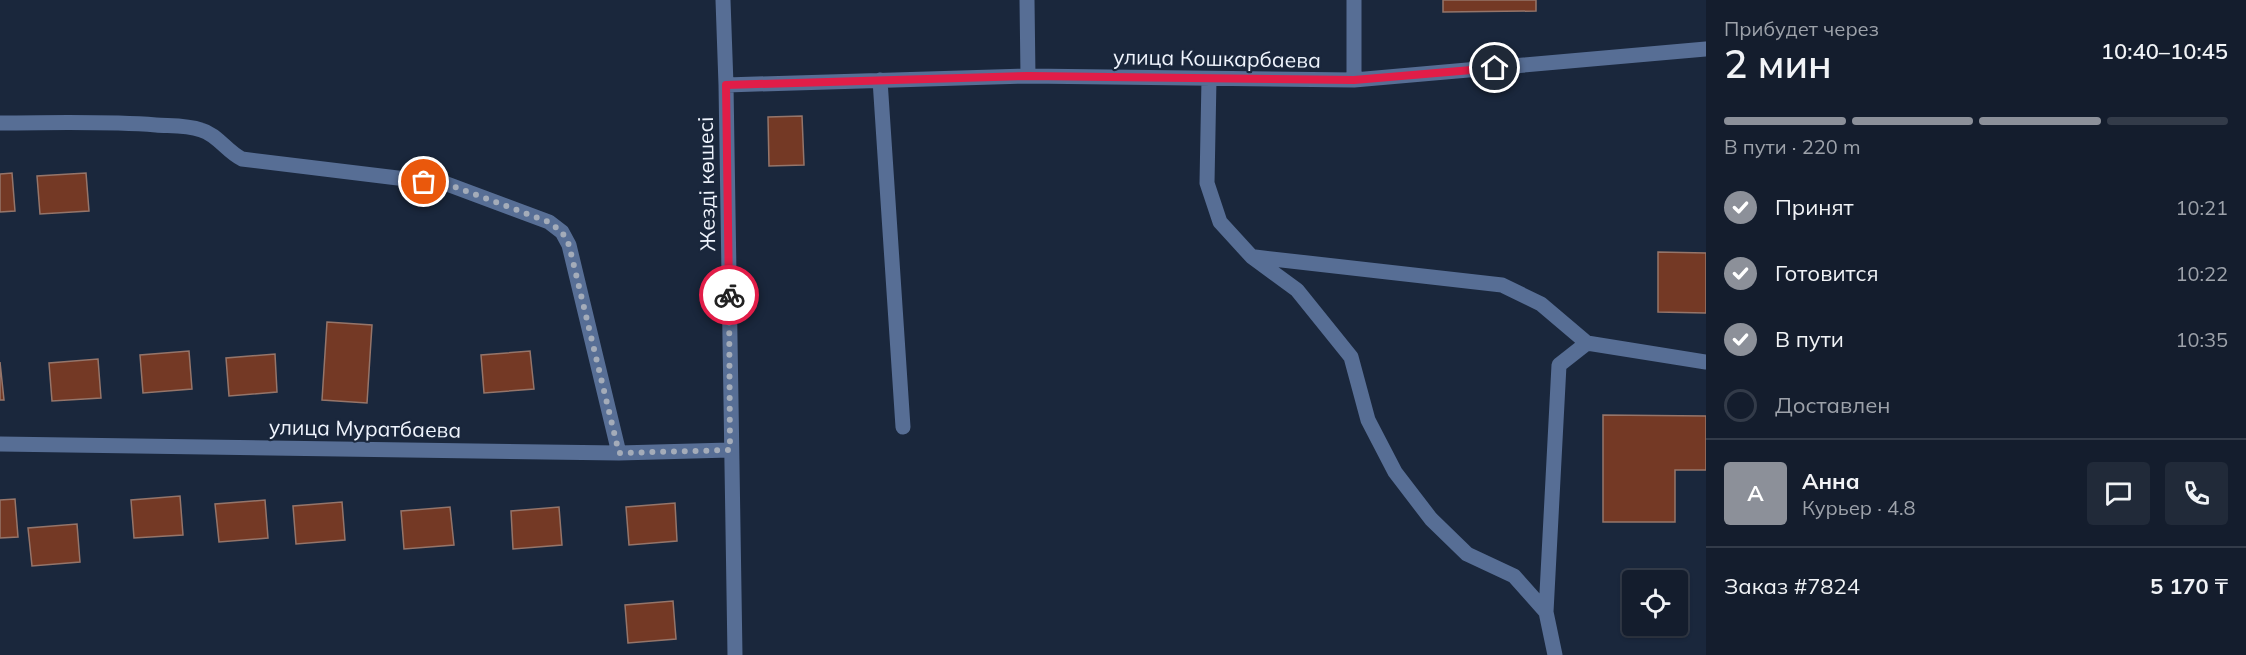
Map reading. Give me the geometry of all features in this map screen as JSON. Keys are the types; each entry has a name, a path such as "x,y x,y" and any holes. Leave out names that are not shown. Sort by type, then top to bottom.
{"street":[{"name":"Жезді көшесі","path":"723,0 735,655"},
{"path":"1027,0 1028,76"},
{"path":"1354,0 1354,80"},
{"name":"улица Кошкарбаева","path":"726,85 1028,76 1354,80 1706,49"},
{"path":"1209,79 1207,183 1220,222 1252,257 1297,290 1351,357 1368,420 1395,472 1431,519 1467,554 1514,576 1546,612"},
{"path":"880,80 903,427"},
{"path":"0,123 118,122 191,127 204,130 232,154 242,159 447,184 549,222 562,232 569,245 619,453"},
{"path":"1252,257 1502,285 1541,304 1587,343 1706,362"},
{"path":"1555,655 1546,612 1559,365 1587,343"},
{"name":"улица Муратбаева","path":"0,444 619,453 730,450"}],"building":[{"path":"1443,0 1536,0 1536,11 1443,12"},
{"path":"802,116 804,165 769,166 768,117"},
{"path":"12,173 15,211 0,212 0,174"},
{"path":"86,173 89,211 40,214 37,176"},
{"path":"1658,252 1706,253 1706,313 1658,312"},
{"path":"327,322 372,325 367,403 322,400"},
{"path":"189,351 192,389 143,393 140,355"},
{"path":"530,351 534,389 484,393 481,355"},
{"path":"275,354 277,392 229,396 226,358"},
{"path":"98,359 101,398 52,401 49,363"},
{"path":"0,362 4,400 0,400"},
{"path":"1603,415 1706,416 1706,470 1675,470 1675,522 1603,522"},
{"path":"180,496 183,535 134,538 131,500"},
{"path":"15,499 18,537 0,538 0,500"},
{"path":"265,500 268,538 219,542 215,504"},
{"path":"342,502 345,540 296,544 293,506"},
{"path":"675,503 677,541 629,545 626,507"},
{"path":"450,507 454,545 404,549 401,511"},
{"path":"559,507 562,545 513,549 511,511"},
{"path":"77,524 80,562 32,566 28,528"},
{"path":"673,601 676,639 628,643 625,605"}],"way so far":[{"path":"424,182 447,184 549,222 562,232 569,245 619,453 730,450 729,295"}],"route":[{"path":"729,295 726,85 1028,76 1354,80 1495,68"}]}
